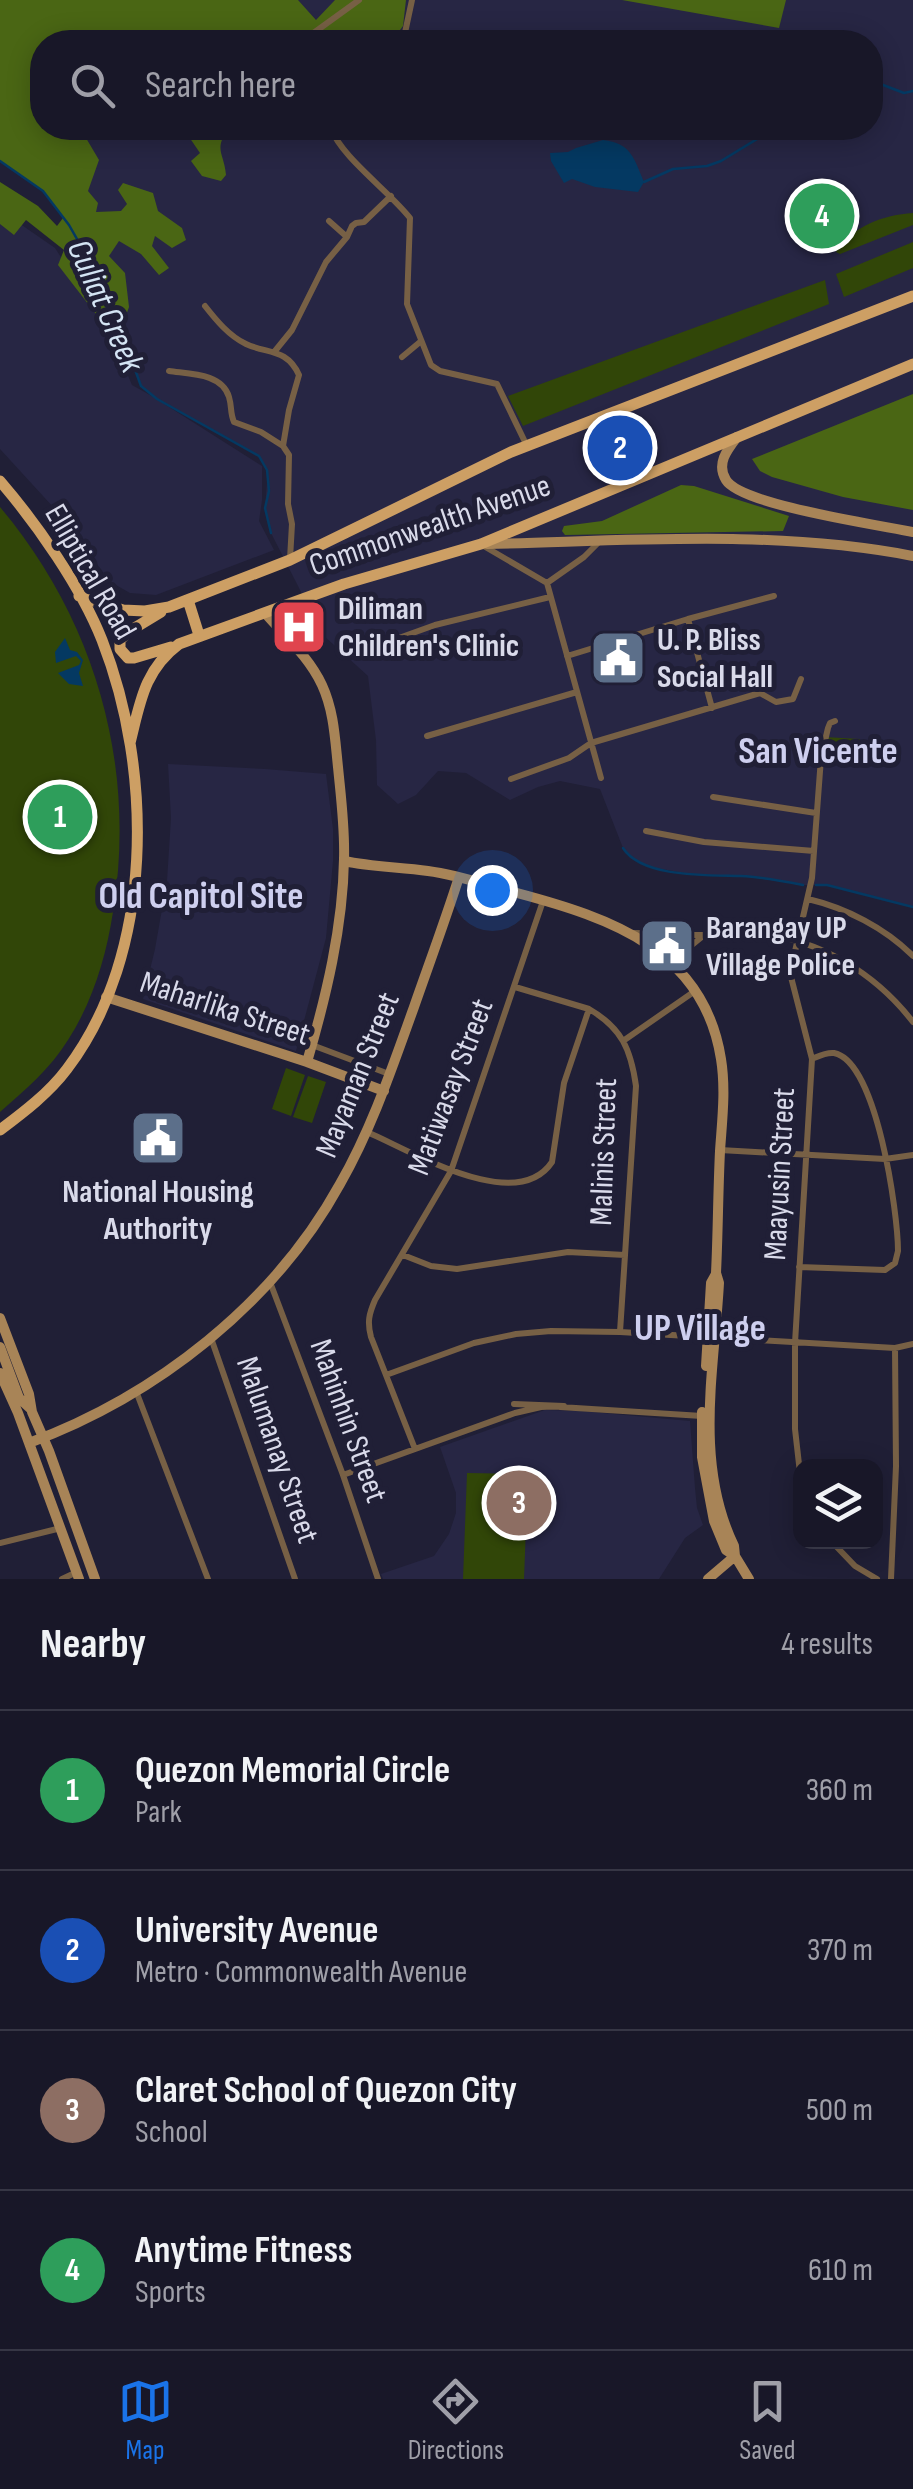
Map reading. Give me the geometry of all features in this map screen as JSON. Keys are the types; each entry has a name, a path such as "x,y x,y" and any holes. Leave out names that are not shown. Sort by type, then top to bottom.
{"main road":[{"name":"Commonwealth Avenue","path":"79,596 122,610 169,607 290,560 527,445 913,296"},
{"name":"Commonwealth Avenue","path":"130,743 149,677 165,654 179,644 344,584 481,544 913,364"},
{"name":"Elliptical Road","path":"0,481 29,517 101,638 130,743 138,811 135,878 125,936 106,997 68,1068 0,1130"},
{"path":"188,600 199,635"},
{"path":"169,607 128,632 120,640 120,649 128,658 134,658 179,644"}],"street":[{"path":"318,30 359,0"},
{"path":"406,30 412,0"},
{"path":"337,140 410,218 407,304 431,366 497,384 527,445"},
{"path":"275,351 292,330 326,262 352,226 364,222 390,196"},
{"path":"329,221 347,237"},
{"path":"205,306 225,329 244,342 275,351 294,364 299,375 284,446 288,455 290,560"},
{"path":"402,358 421,342"},
{"path":"169,371 211,378 227,390 234,422 284,446"},
{"path":"737,437 723,458 722,470 726,480 746,495 913,532"},
{"path":"481,544 731,540 817,543 913,556"},
{"path":"547,583 600,541"},
{"path":"481,544 547,583 601,778"},
{"path":"360,652 435,625 550,596"},
{"path":"567,656 774,596"},
{"path":"265,614 312,666 329,702 343,823 344,861 334,950 307,1062"},
{"path":"688,619 712,708"},
{"path":"511,779 569,758 591,743 760,694 776,702 793,699 801,679"},
{"path":"427,736 577,692"},
{"name":"Maayusin Street","path":"798,1459 794,1429 795,1343 812,1059 790,980 808,898 821,758 828,728 835,720"},
{"path":"713,798 816,814"},
{"path":"646,831 704,842 814,852"},
{"path":"344,861 458,877 543,900 631,932 659,951 695,991 714,1028 723,1083 716,1273 719,1283 702,1416 702,1458 714,1521 726,1550 735,1556 749,1579"},
{"name":"Mayaman Street","path":"29,1443 136,1392 211,1338 270,1282 319,1219 367,1132 384,1091 458,877"},
{"path":"808,898 873,925 913,956"},
{"name":"Matiwasay Street","path":"415,1449 371,1337 368,1316 451,1170 543,900"},
{"path":"631,932 759,934 796,941 868,976 886,990 913,1022"},
{"path":"677,968 688,949 704,935"},
{"name":"Malinis Street","path":"515,987 589,1009 613,1027 632,1058 636,1086 620,1332"},
{"path":"624,1041 695,991"},
{"name":"Maharlika Street","path":"106,997 384,1091"},
{"path":"367,1132 473,1178 508,1183 535,1178 546,1171 556,1150 564,1083 589,1009"},
{"name":"Maharlika Street","path":"312,1045 390,1074"},
{"path":"799,1267 891,1267 898,1238 874,1108 845,1058 826,1053 812,1059"},
{"path":"720,1150 885,1159 913,1155"},
{"path":"403,1255 440,1269 457,1269 568,1252 624,1255"},
{"name":"Mahinhin Street","path":"270,1282 378,1579"},
{"path":"0,1318 95,1579"},
{"path":"386,1375 474,1344 551,1331 895,1348 913,1344"},
{"name":"Malumanay Street","path":"211,1338 295,1579"},
{"path":"712,1338 710,1470 735,1556"},
{"path":"0,1347 19,1398 18,1413"},
{"path":"891,1579 896,1466 895,1348"},
{"path":"0,1373 78,1576 62,1579"},
{"path":"136,1392 208,1579"},
{"path":"19,1398 32,1410"},
{"path":"343,1475 515,1413 541,1407 543,1407 554,1406 564,1406 514,1404 552,1406 570,1408 702,1416"},
{"path":"0,1543 60,1528"},
{"path":"839,1549 855,1566 877,1579"},
{"path":"708,1579 735,1556"}],"shaded area":[{"path":"0,0 913,0 913,907 827,885 701,876 650,867 630,858 623,848 600,789 560,781 510,800 466,773 438,771 416,795 398,804 377,785 368,676 323,635 271,533 265,508 268,470 259,456 158,400 262,466 259,521 274,550 156,595 130,593 109,581 65,520 0,449 0,210 55,248 109,331 132,385 157,399 141,386 106,290 69,225 43,191 0,161"},
{"path":"168,764 326,774 333,861 326,938 296,1051 143,999 167,881 171,818"},
{"path":"545,1410 690,1421 697,1508 703,1525 685,1538 659,1579 383,1579 381,1574 434,1556 449,1534 456,1513 456,1493 440,1447"}],"green space":[{"path":"0,0 298,0 316,20 335,0 406,0 400,30 30,30 30,140 87,140 99,160 88,191 98,203 96,212 121,211 127,204 118,190 123,183 153,193 158,211 182,228 186,240 172,248 155,236 152,246 169,268 159,275 141,254 119,241 109,256 125,273 129,307 124,321 109,331 58,265 64,250 26,220 14,235 0,224 0,182 38,206 57,226 63,218 43,191 0,161"},
{"path":"622,0 786,0 779,28"},
{"path":"191,140 222,140 226,175 221,181 202,176 191,161 200,153"},
{"path":"913,213 913,225 840,254 836,252 851,235 870,224"},
{"path":"913,242 913,268 844,297 836,274"},
{"path":"825,280 829,304 523,426 508,396"},
{"path":"913,394 913,510 843,497 772,477 760,471 752,459"},
{"path":"681,485 789,516 783,531 565,535 562,531 564,526 602,521"},
{"path":"0,507 61,597 84,646 113,749 119,857 107,946 85,1010 53,1060 0,1112"},
{"path":"824,737 860,739 859,756 823,753"},
{"path":"286,1068 305,1075 291,1116 272,1109"},
{"path":"308,1076 326,1082 312,1123 293,1117"},
{"path":"467,1473 528,1474 524,1579 463,1579"}],"water":[{"path":"603,140 620,144 630,153 644,182 638,192 595,187 572,179 564,183 550,153 568,152"},
{"path":"65,638 70,650 83,660 79,673 83,686 69,684 58,673 81,661 76,656 56,663 55,652"}],"waterway":[{"path":"883,85 904,93 913,91"},
{"path":"644,182 673,169 721,161 755,140"},
{"name":"Culiat Creek","path":"0,161 43,191 69,225 106,290 141,386 157,399 259,456 267,470 269,491 265,508 271,533"},
{"path":"623,848 632,858 660,870 757,877 803,885"},
{"path":"816,885 913,907"}],"place":[{"name":"Anytime Fitness","path":"822,216"},
{"name":"University Avenue","path":"620,448"},
{"name":"Diliman Children's Clinic","path":"299,627"},
{"name":"U. P. Bliss Social Hall","path":"618,658"},
{"name":"Quezon Memorial Circle","path":"60,817"},
{"name":"Barangay UP Village Police","path":"667,946"},
{"name":"National Housing Authority","path":"158,1138"},
{"name":"Claret School of Quezon City","path":"519,1503"}],"district":[{"name":"San Vicente","path":"818,751"},
{"name":"Old Capitol Site","path":"201,896"},
{"name":"UP Village","path":"700,1328"}]}
